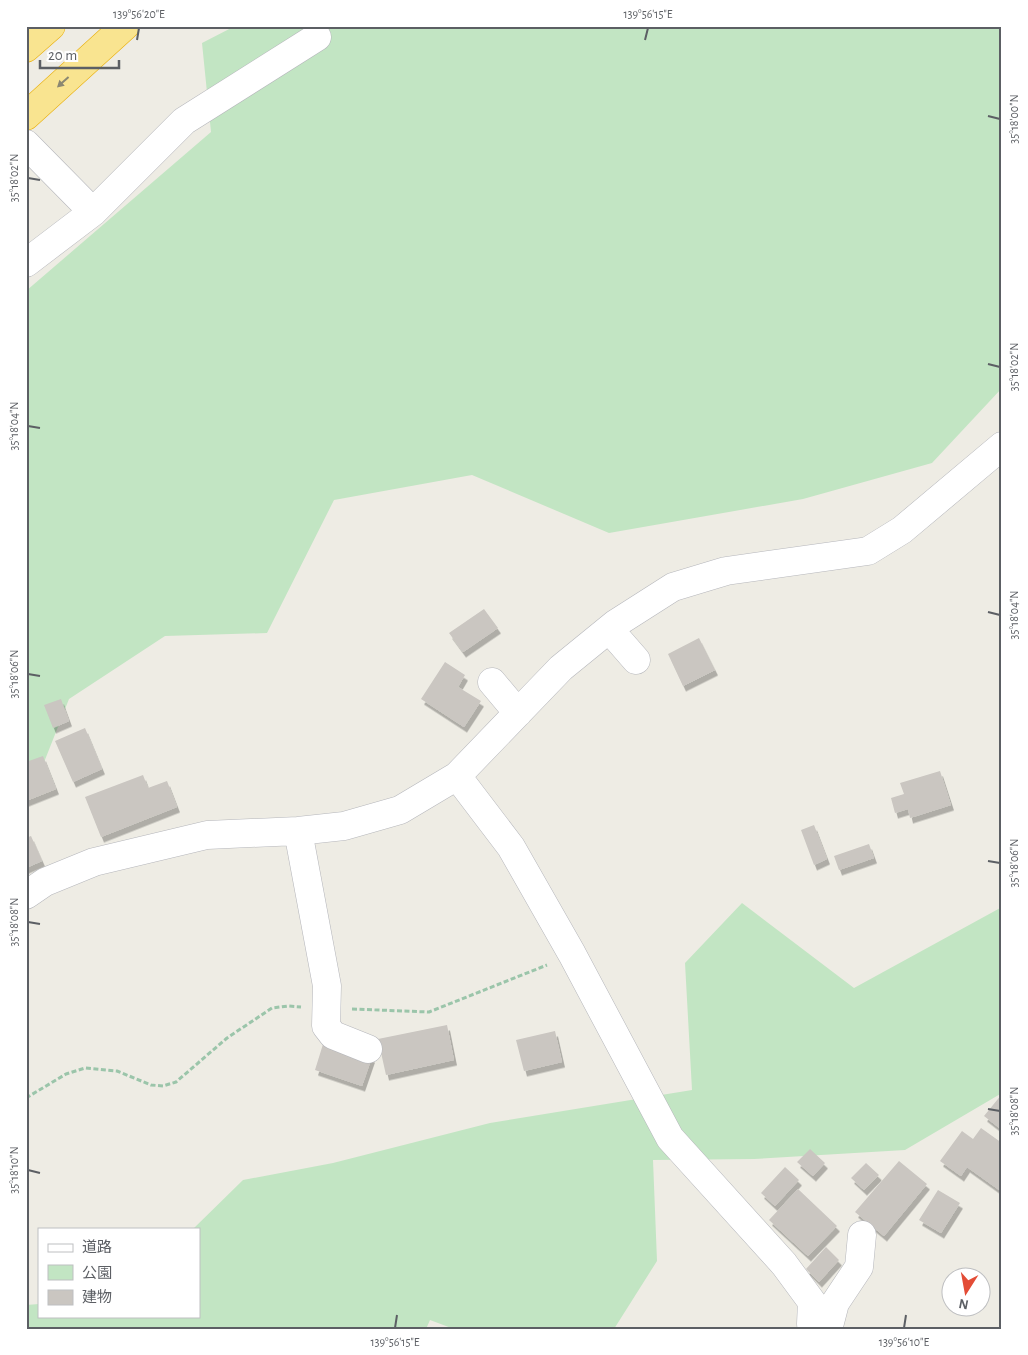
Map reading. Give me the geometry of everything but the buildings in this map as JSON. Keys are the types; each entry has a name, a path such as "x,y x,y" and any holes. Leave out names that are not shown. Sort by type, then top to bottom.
{"highway":[{"path":"26,48 51,26"},
{"path":"26,116 125,26"}],"street":[{"path":"26,263 85,204 184,120 317,37"},
{"path":"26,144 85,204"},
{"path":"26,895 45,882 104,859 207,835 298,831 344,826 400,810 457,776 561,668 610,629 673,587 726,571 868,551 902,530 1002,446"},
{"path":"610,629 636,660"},
{"path":"492,682 518,713"},
{"path":"457,776 511,848 572,954 670,1138 784,1264 812,1302 821,1327"},
{"path":"298,831 327,986 326,1026 333,1034 368,1049"},
{"path":"821,1327 859,1267 862,1235"}],"path":[{"path":"26,1098 66,1074 85,1068 117,1072 151,1085 163,1086 176,1082 227,1038 272,1008 288,1006 429,1012 572,954"}],"green space":[{"path":"235,26 1002,26 1002,388 932,463 803,499 609,533 472,475 334,500 267,633 165,636 69,699 39,775 26,781 26,291 211,132 202,43"},
{"path":"742,903 854,988 1002,907 1002,1093 905,1150 754,1159 653,1160 657,1261 614,1329 454,1329 430,1320 426,1329 26,1329 26,1305 38,1304 38,1318 200,1318 200,1228 194,1228 243,1180 333,1163 490,1123 692,1090 685,963"}]}
